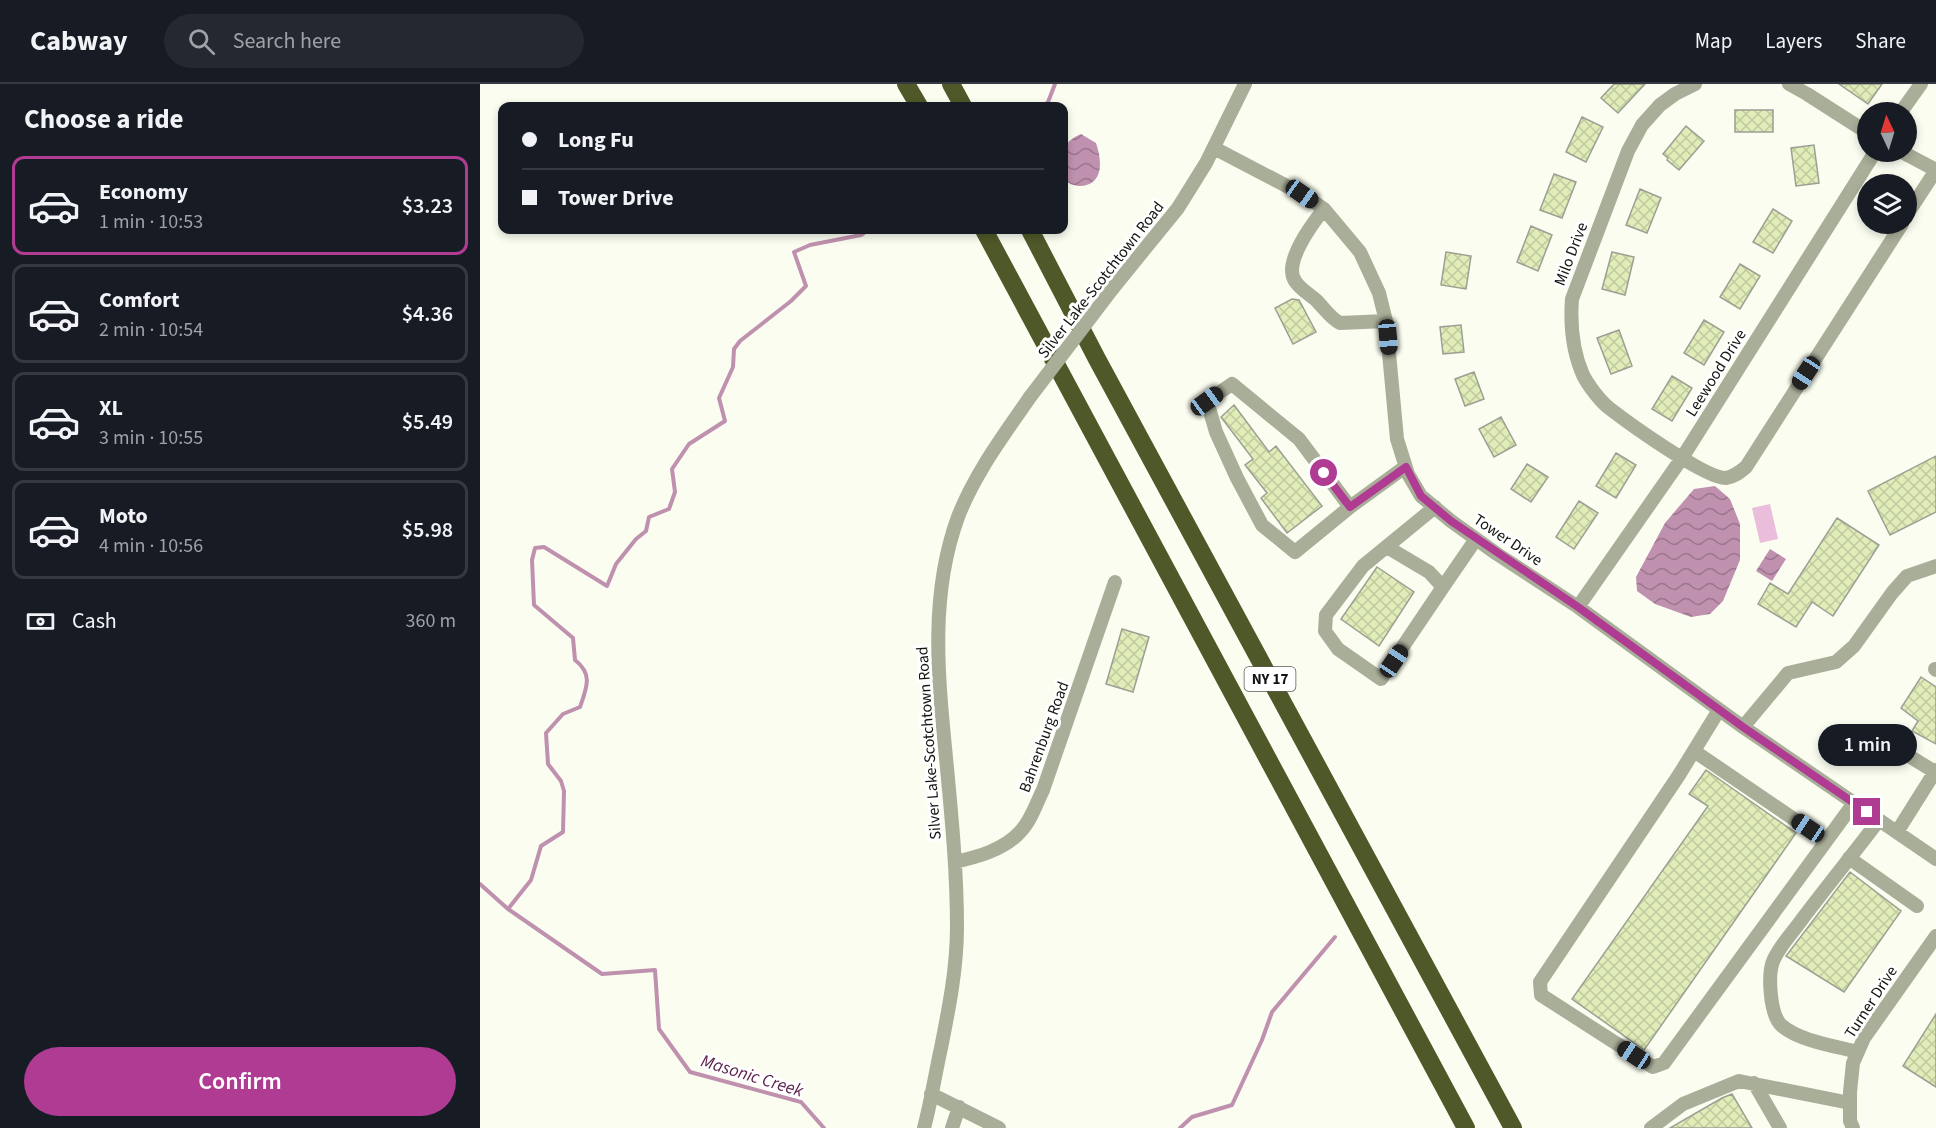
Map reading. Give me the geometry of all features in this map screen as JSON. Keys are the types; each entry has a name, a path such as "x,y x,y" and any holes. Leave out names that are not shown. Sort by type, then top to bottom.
{"highway":[{"path":"906,84 917,102"},
{"path":"951,84 961,102"},
{"name":"NY 17","path":"986,234 1466,1128"},
{"name":"NY 17","path":"1032,234 1097,359 1513,1128"}],"street":[{"name":"Silver Lake-Scotchtown Road","path":"924,1128 955,968 957,927 955,862 937,644 943,567 959,516 984,463 1030,397 1113,288 1178,208 1214,148 1245,84"},
{"name":"Milo Drive","path":"1695,84 1660,105 1642,125 1628,151 1572,299 1570,325 1574,351 1584,378 1607,406 1712,476 1725,478 1736,475 1746,467 1896,234"},
{"path":"1789,84 1857,126"},
{"path":"1908,102 1921,84"},
{"name":"Tower Drive","path":"1214,148 1302,194 1324,209 1360,252 1379,293 1386,321 1396,439 1406,467 1421,496 1476,539 1578,607 1743,727 1936,859"},
{"path":"1917,160 1936,170 1917,199"},
{"name":"Leewood Drive","path":"1578,607 1682,458 1869,162"},
{"path":"1324,209 1311,226 1296,254 1291,272 1295,281 1334,320 1340,323 1386,321"},
{"path":"1350,507 1299,439 1232,384 1207,401 1216,432 1262,525 1295,552 1350,507 1406,467"},
{"path":"1435,507 1363,566 1326,615 1324,631 1338,649 1382,679 1476,539"},
{"path":"1387,547 1429,572 1443,587"},
{"path":"1743,727 1788,674 1836,662 1854,646 1907,576 1936,566"},
{"name":"Bahrenburg Road","path":"955,862 980,856 1009,842 1029,821 1043,790 1115,582"},
{"path":"1719,710 1540,982 1541,995 1653,1067 1664,1064 1854,803"},
{"path":"1883,740 1935,771 1897,832"},
{"path":"1694,751 1826,841"},
{"path":"1858,1052 1794,1034 1779,1023 1769,978 1773,960 1879,820"},
{"path":"1849,858 1917,906"},
{"name":"Turner Drive","path":"1852,1128 1850,1103 1853,1063 1864,1038 1936,936"},
{"path":"1651,1128 1683,1104 1739,1081 1850,1103"},
{"path":"1754,1083 1780,1128"},
{"path":"931,1094 999,1128"},
{"path":"952,1128 959,1107"}],"shaded area":[{"path":"1770,504 1778,539 1760,543 1752,508"}],"water":[{"path":"1081,134 1096,143 1099,157 1099,170 1094,181 1081,186 1068,182 1068,142"},
{"path":"1715,486 1730,499 1740,524 1740,560 1723,601 1710,614 1691,617 1655,604 1637,591 1636,577 1665,523 1694,489"},
{"path":"1770,549 1786,559 1772,581 1756,571"}],"building":[{"path":"1614,84 1645,84 1618,113 1601,98"},
{"path":"1839,84 1882,84 1869,102 1865,102"},
{"path":"1735,110 1773,110 1773,132 1735,132"},
{"path":"1582,117 1603,127 1586,162 1566,152"},
{"path":"1686,126 1704,141 1679,170 1663,154"},
{"path":"1814,145 1819,183 1796,186 1791,148"},
{"path":"1554,174 1576,182 1562,218 1540,210"},
{"path":"1640,189 1661,198 1647,233 1626,225"},
{"path":"1773,209 1792,221 1773,253 1753,242"},
{"path":"1531,226 1552,235 1538,271 1517,262"},
{"path":"1446,252 1471,256 1466,289 1441,285"},
{"path":"1612,252 1634,257 1625,295 1602,289"},
{"path":"1740,264 1760,276 1740,309 1720,297"},
{"path":"1292,299 1299,300 1316,332 1293,344 1275,308"},
{"path":"1704,320 1724,332 1704,365 1684,353"},
{"path":"1461,325 1464,352 1443,354 1440,327"},
{"path":"1619,330 1632,366 1611,374 1597,338"},
{"path":"1474,372 1484,399 1465,406 1455,379"},
{"path":"1672,376 1692,388 1672,421 1652,409"},
{"path":"1234,405 1269,452 1276,446 1322,506 1287,533 1261,498 1267,493 1245,465 1253,459 1221,417"},
{"path":"1501,417 1516,445 1494,457 1479,429"},
{"path":"1616,453 1636,465 1616,498 1596,486"},
{"path":"1936,456 1936,512 1890,535 1868,491"},
{"path":"1527,464 1548,477 1531,502 1511,489"},
{"path":"1579,501 1598,513 1574,549 1556,537"},
{"path":"1837,518 1879,545 1833,616 1812,602 1796,627 1758,604 1770,583 1788,594"},
{"path":"1377,567 1414,592 1379,646 1341,619"},
{"path":"1122,629 1149,637 1133,692 1106,684"},
{"path":"1921,677 1936,687 1936,744 1912,731 1918,721 1901,708"},
{"path":"1706,770 1796,833 1644,1050 1572,999 1708,806 1689,794"},
{"path":"1850,872 1901,911 1844,992 1786,956"},
{"path":"1936,1014 1936,1087 1903,1066"},
{"path":"1732,1094 1752,1128 1670,1128 1722,1098"}],"waterway":[{"path":"1048,102 1055,84"},
{"path":"508,909 531,880 541,846 563,832 564,791 561,781 548,764 546,733 563,714 580,707 587,681 584,670 575,660 573,638 534,605 532,560 535,548 544,547 607,586 616,564 636,539 646,531 649,517 669,509 675,492 672,469 689,444 725,421 719,398 733,367 734,349 740,341 791,301 806,286 794,252 810,245 862,234"},
{"name":"Masonic Creek","path":"480,884 508,909 602,974 655,970 659,1029 690,1072 801,1102 824,1128"},
{"name":"Masonic Creek","path":"1180,1128 1192,1117 1232,1105 1262,1040 1272,1012 1335,937"}],"route":[{"path":"1324,473 1350,507 1406,467 1421,496 1451,521 1578,607 1743,727 1867,812"}]}
